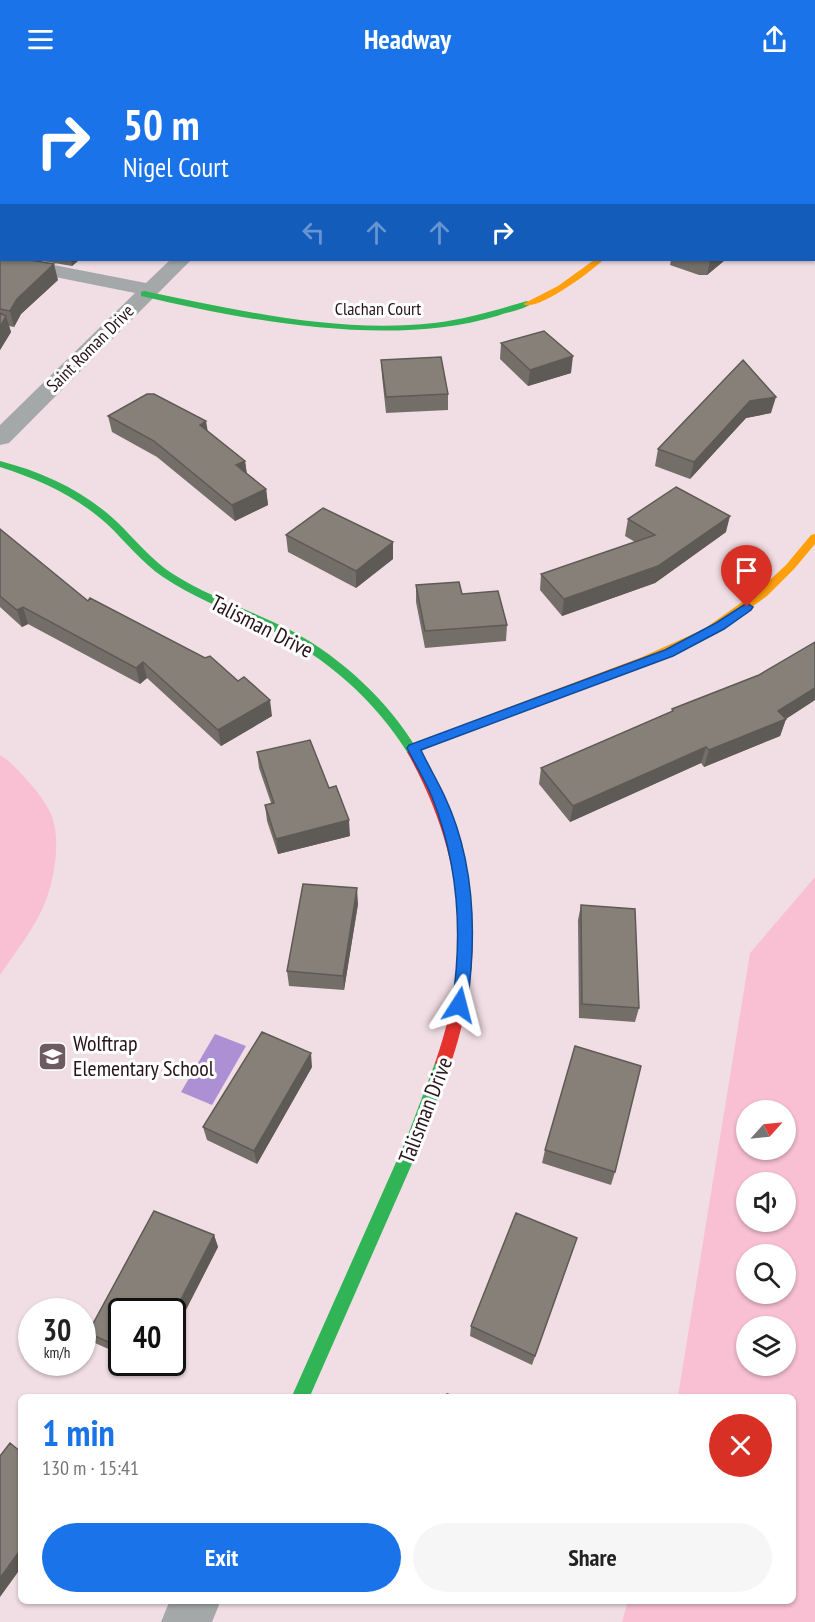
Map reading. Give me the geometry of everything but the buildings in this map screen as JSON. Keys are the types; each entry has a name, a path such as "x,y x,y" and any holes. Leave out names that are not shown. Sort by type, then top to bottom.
{"street":[{"path":"5,261 146,292"},
{"name":"Saint Roman Drive","path":"0,438 180,261"},
{"name":"Clachan Court","path":"146,292 328,327 414,328 493,316 525,305 554,292 599,261"},
{"name":"Talisman Drive","path":"0,464 46,480 83,499 110,520 141,555 166,575 206,597 283,632 311,648 348,676 393,721 413,748 442,808 457,853 466,907 466,963 456,1027 428,1110 302,1394"},
{"path":"413,748 669,653 720,626 761,598 794,566 815,537"},
{"path":"186,1622 195,1604"}],"shaded area":[{"path":"0,755 21,773 51,814 56,834 56,857 52,880 42,910 0,975"},
{"path":"815,877 815,1622 622,1622 627,1604 796,1604 796,1394 678,1394 750,953"},
{"path":"215,1034 246,1046 212,1105 181,1092"}],"traffic: fast":[{"path":"144,294 288,320 336,326 385,328 433,326 480,318 527,304"},
{"path":"0,464 45,480 74,494 100,512 153,564 169,576 288,634 324,656 375,701 403,735 413,752"},
{"path":"302,1394 414,1141 443,1063"}],"traffic: slow":[{"path":"527,304 561,288 598,261"},
{"path":"413,748 646,660 708,632 763,593 790,567 815,537"}],"traffic: jam":[{"path":"413,752 434,791 450,832 463,888 466,948 464,978 452,1036 443,1063"}],"place":[{"name":"Wolftrap Elementary School","path":"52,1056"}],"route":[{"path":"459,1005 466,963 466,907 457,853 438,797 413,748 669,653 720,626 747,607"}]}
